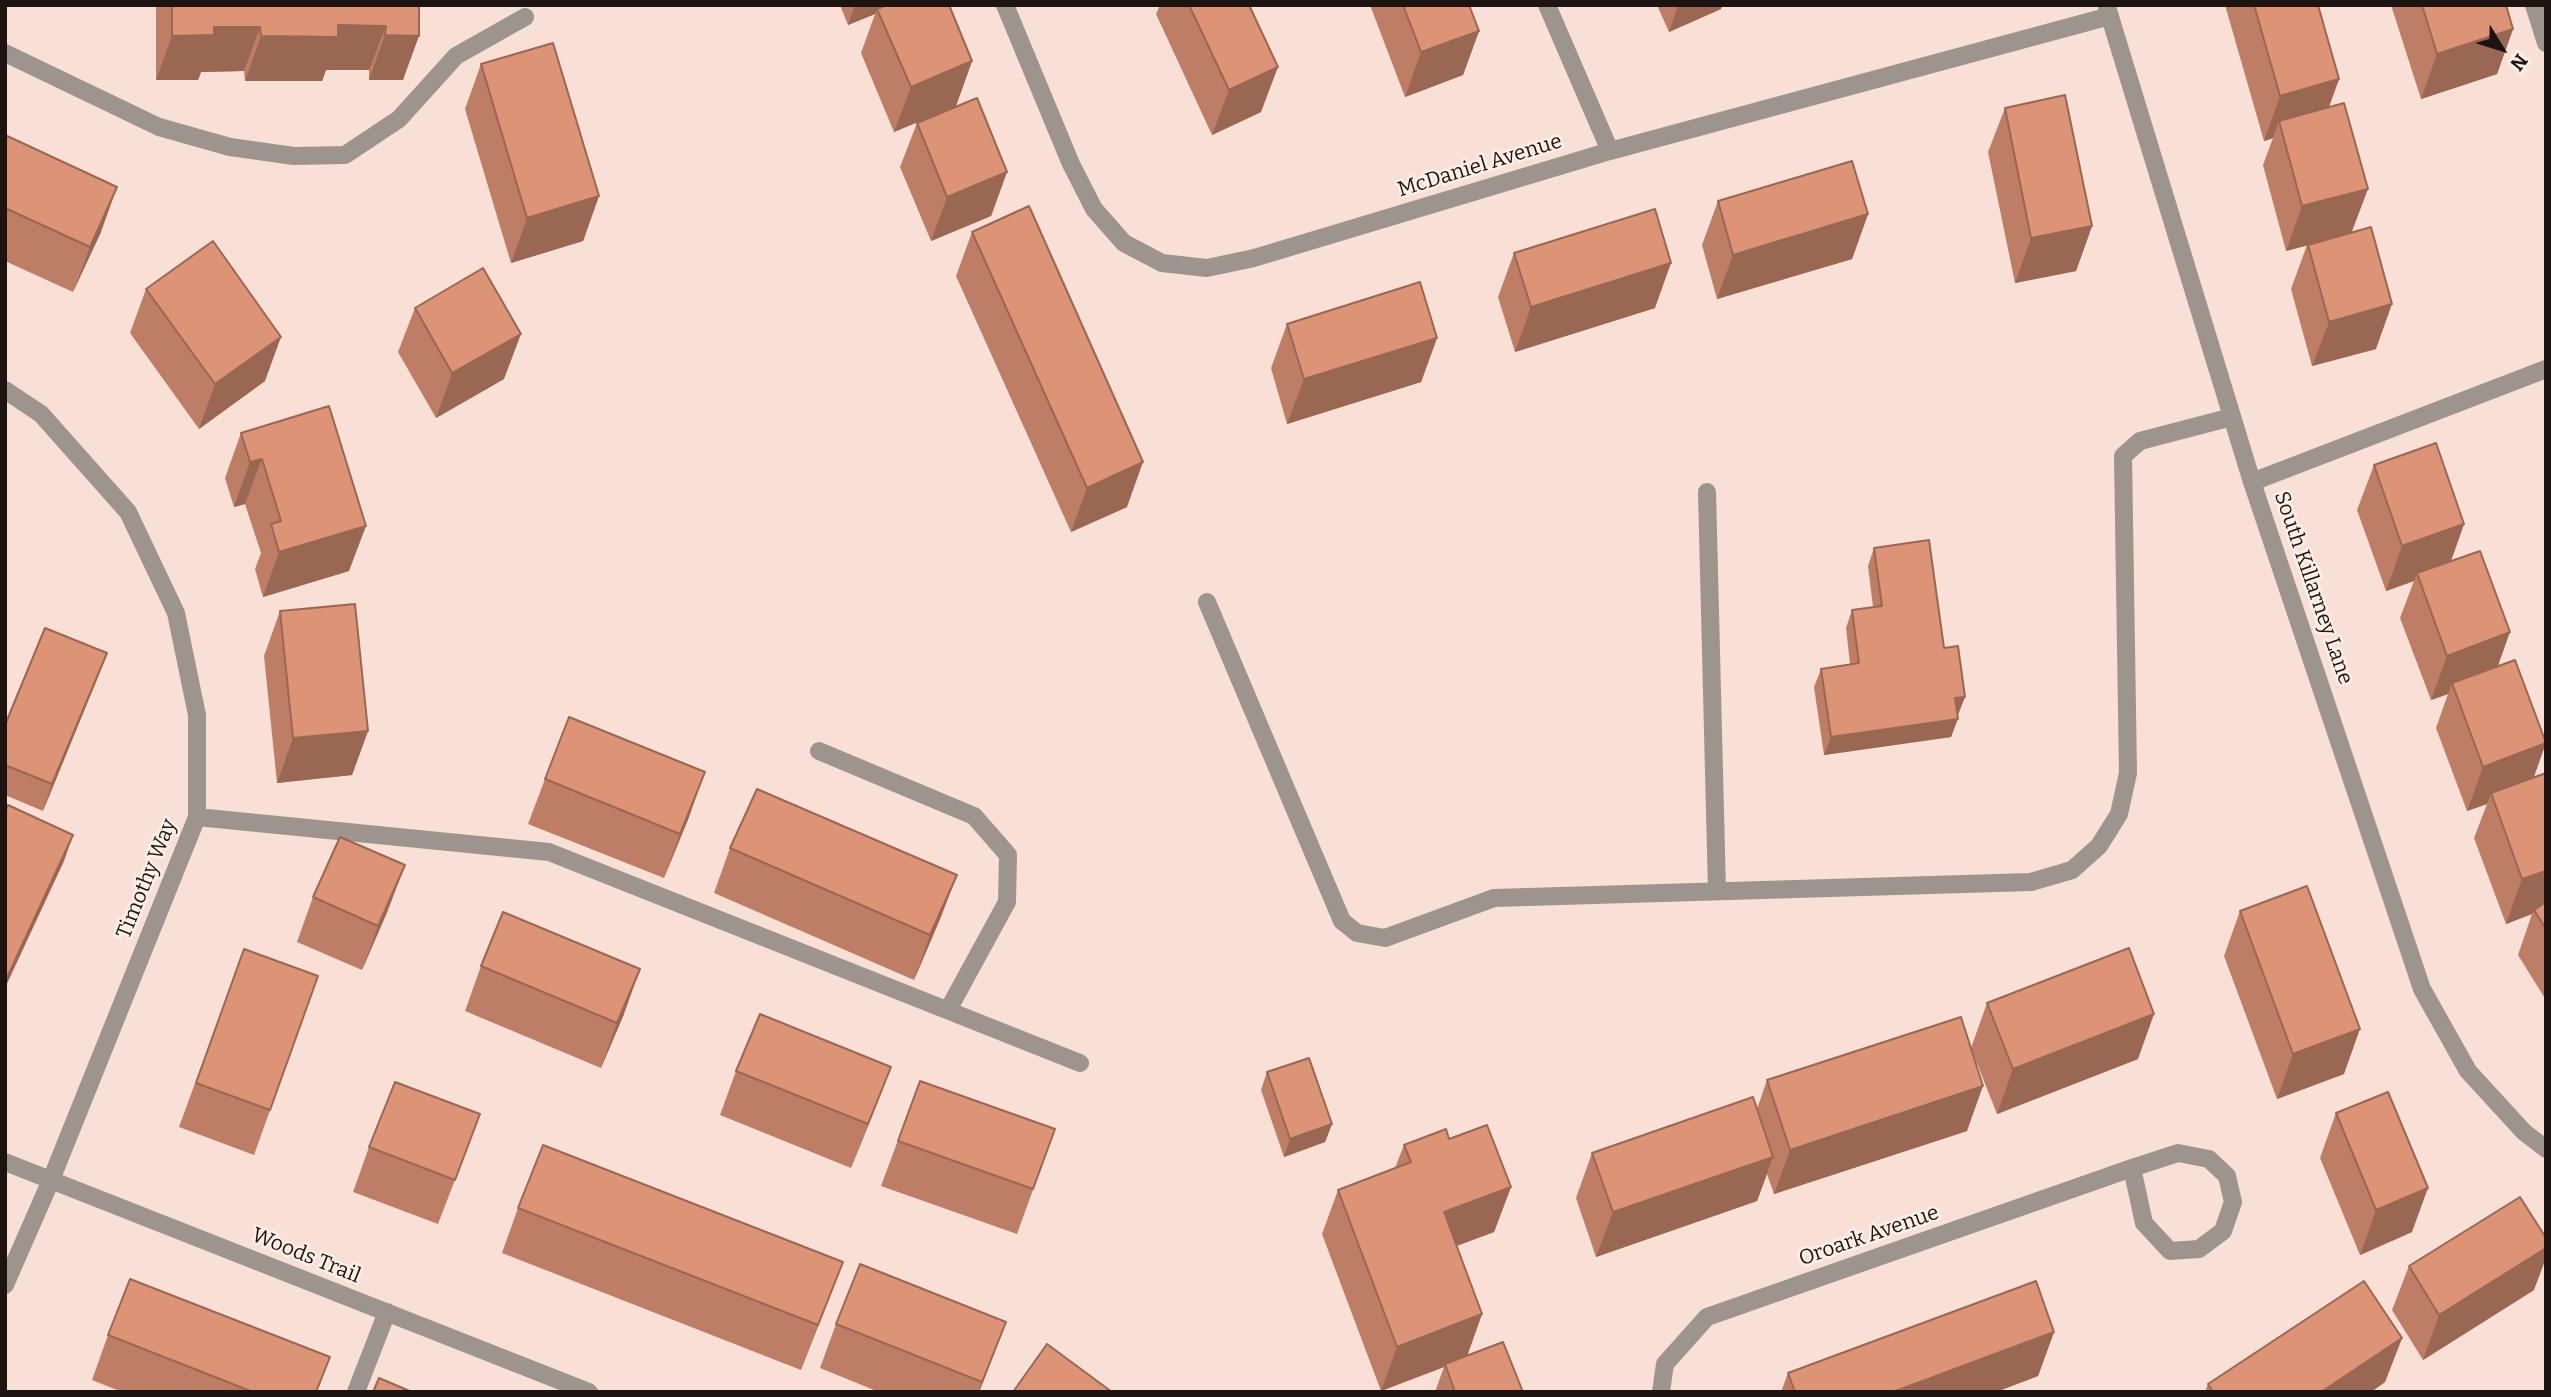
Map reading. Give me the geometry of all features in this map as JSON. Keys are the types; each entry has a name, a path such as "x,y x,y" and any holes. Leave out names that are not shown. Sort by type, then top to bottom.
{"street":[{"name":"McDaniel Avenue","path":"1005,5 1071,164 1094,209 1124,243 1162,263 1207,268 1254,257 1610,151 2108,10"},
{"path":"1547,5 1610,151"},
{"path":"2534,5 2546,43"},
{"name":"South Killarney Lane","path":"2108,10 2252,482 2422,989 2468,1071 2524,1132 2546,1149"},
{"path":"5,53 159,127 256,151 294,156 345,155 399,119 456,56 524,17"},
{"path":"2252,482 2546,369"},
{"name":"Timothy Way","path":"5,390 41,414 128,512 176,613 197,715 197,817 51,1180 5,1285"},
{"path":"1207,602 1342,921 1357,933 1385,938 1494,898 2031,882 2072,870 2099,846 2119,814 2128,773 2123,456 2140,441 2232,417"},
{"path":"1707,492 1717,891"},
{"path":"819,751 974,816 1008,855 1007,902 948,1010"},
{"path":"197,817 548,852 1080,1063"},
{"name":"Oroark Avenue","path":"1661,1392 1665,1364 1707,1317 2132,1168 2178,1153 2209,1159 2227,1176 2233,1202 2222,1231 2199,1249 2171,1251 2144,1223 2132,1168"},
{"name":"Woods Trail","path":"5,1162 579,1390"},
{"path":"356,1392 387,1312"}],"building":[{"path":"172,5 419,5 419,36 385,35 386,26 338,25 338,37 261,36 260,27 214,27 214,35 172,36"},
{"path":"886,5 949,5 972,61 911,87 877,9"},
{"path":"1189,5 1249,5 1278,67 1229,90"},
{"path":"1403,5 1469,5 1479,31 1421,52"},
{"path":"2254,5 2318,5 2339,79 2280,96"},
{"path":"2422,5 2506,5 2513,29 2437,54"},
{"path":"553,43 599,196 527,218 481,64"},
{"path":"2065,95 2092,226 2031,238 2005,108"},
{"path":"977,98 1007,172 947,197 917,123"},
{"path":"2344,103 2368,189 2302,206 2279,121"},
{"path":"5,135 117,187 90,247 5,208"},
{"path":"1852,161 1868,214 1733,255 1718,201"},
{"path":"1029,206 1143,462 1087,488 972,232"},
{"path":"1655,209 1671,263 1531,307 1514,253"},
{"path":"2371,227 2392,304 2329,322 2308,245"},
{"path":"213,241 281,337 215,384 146,289"},
{"path":"483,268 521,334 452,373 415,308"},
{"path":"1420,282 1437,338 1304,379 1287,324"},
{"path":"329,406 366,526 279,552 271,524 281,521 262,459 250,462 241,433"},
{"path":"2436,443 2464,524 2402,546 2374,465"},
{"path":"1929,540 1944,648 1958,646 1965,697 1955,698 1958,719 1831,737 1821,669 1859,663 1852,610 1882,606 1874,548"},
{"path":"2480,551 2510,632 2447,656 2417,573"},
{"path":"355,604 368,731 293,738 280,611"},
{"path":"45,628 107,653 52,784 5,765 5,725"},
{"path":"2515,660 2546,743 2483,767 2452,683"},
{"path":"569,717 705,772 680,834 545,779"},
{"path":"2546,773 2546,871 2522,879 2491,793"},
{"path":"757,789 957,875 930,935 730,848"},
{"path":"8,805 73,835 5,982 5,812"},
{"path":"340,837 405,865 378,926 313,897"},
{"path":"2307,886 2360,1029 2293,1054 2240,911"},
{"path":"2546,902 2546,929 2534,910"},
{"path":"503,912 640,969 617,1023 481,966"},
{"path":"2129,948 2154,1014 2013,1069 1987,1003"},
{"path":"244,949 318,976 270,1110 196,1083"},
{"path":"760,1014 891,1067 868,1124 736,1071"},
{"path":"1961,1017 1983,1086 1790,1150 1767,1080"},
{"path":"1309,1058 1332,1124 1290,1139 1267,1072"},
{"path":"920,1081 1055,1129 1033,1189 898,1141"},
{"path":"395,1082 480,1114 455,1180 369,1147"},
{"path":"2388,1092 2428,1188 2376,1210 2336,1113"},
{"path":"1753,1097 1773,1157 1613,1212 1592,1153"},
{"path":"1487,1125 1511,1187 1444,1212 1482,1314 1397,1347 1338,1190 1411,1162 1404,1145 1446,1129 1449,1139"},
{"path":"543,1145 843,1262 818,1325 518,1208"},
{"path":"2520,1197 2546,1238 2546,1248 2439,1315 2409,1266"},
{"path":"860,1264 1006,1322 982,1382 836,1324"},
{"path":"130,1279 330,1357 316,1392 253,1392 108,1335"},
{"path":"2036,1281 2054,1332 1893,1392 1795,1392 1788,1373"},
{"path":"2364,1281 2402,1338 2321,1392 2213,1392 2208,1384"},
{"path":"1503,1342 1523,1392 1455,1392 1445,1364"},
{"path":"1047,1344 1112,1392 1013,1392"},
{"path":"379,1378 412,1392 373,1392"}]}
